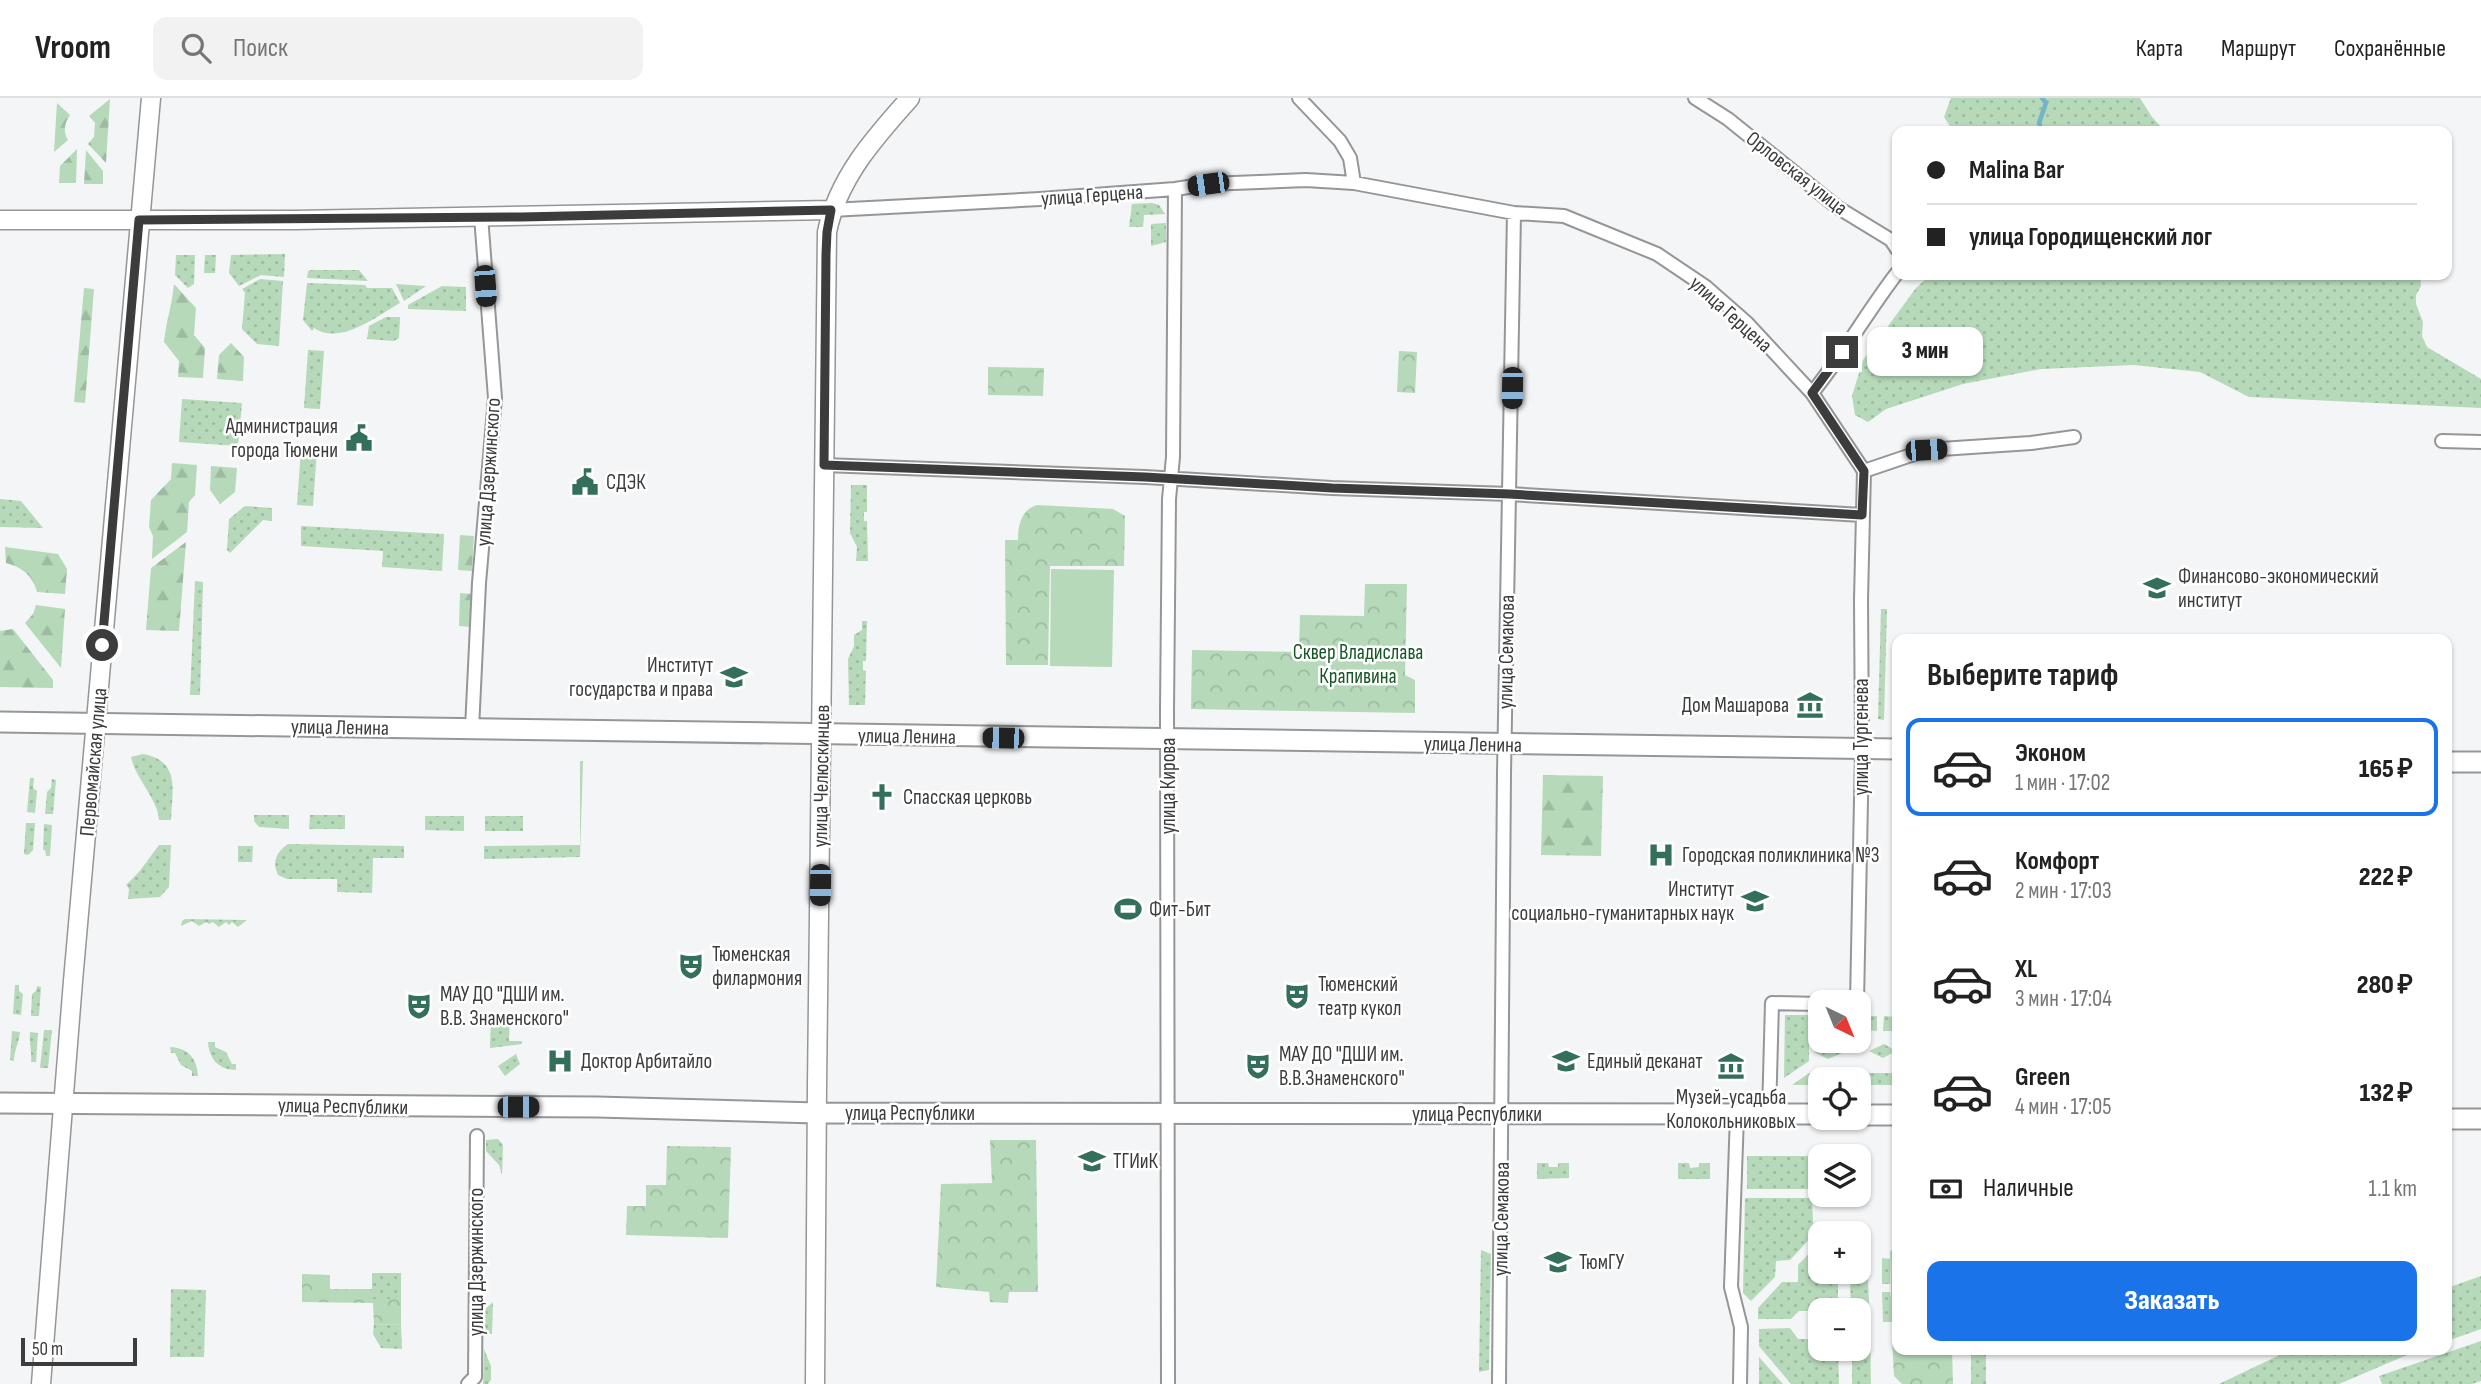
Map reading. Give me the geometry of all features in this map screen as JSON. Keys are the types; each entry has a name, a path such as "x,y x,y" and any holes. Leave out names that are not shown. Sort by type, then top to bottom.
{"main road":[{"name":"улица Ленина","path":"0,722 1892,749"},
{"path":"2452,762 2481,762"},
{"name":"улица Республики","path":"0,1103 597,1107 817,1113 1808,1114"},
{"path":"1871,1115 1892,1115"},
{"path":"2452,1119 2481,1119"}],"street":[{"name":"Первомайская улица","path":"41,1384 151,98"},
{"path":"831,210 867,149 911,98"},
{"path":"1298,98 1340,141 1350,158 1354,183"},
{"name":"Орловская улица","path":"1695,98 1728,119 1837,207 1892,242"},
{"name":"улица Герцена","path":"0,220 831,210 1175,189 1208,184 1306,180 1354,183 1514,214 1564,216 1657,254 1706,287 1737,314 1812,393 1864,471"},
{"name":"улица Кирова","path":"1168,1384 1167,740 1175,189"},
{"name":"улица Челюскинцев","path":"816,1384 826,254 831,210"},
{"name":"улица Семакова","path":"1499,1384 1504,745 1514,214"},
{"name":"улица Дзержинского","path":"472,729 479,583 495,398 481,216"},
{"path":"1812,393 1831,370 1892,280"},
{"path":"1864,471 1926,450 2031,443 2074,437"},
{"path":"2442,441 2481,442"},
{"path":"824,465 1509,494 1862,515"},
{"name":"улица Тургенева","path":"1857,990 1864,471"},
{"path":"1769,1114 1772,1003 1808,1003"},
{"path":"1737,1115 1731,1287 1741,1327 1740,1384"},
{"name":"улица Дзержинского","path":"468,1384 475,1377 477,1136"}],"green space":[{"path":"1951,98 2140,98 2160,126 1950,126 1944,117"},
{"path":"110,99 106,163 88,144 94,137 95,123 89,116"},
{"path":"57,103 70,115 65,128 68,140 54,152"},
{"path":"77,149 76,183 59,183 60,166"},
{"path":"86,150 103,171 103,184 84,184"},
{"path":"1132,204 1159,205 1165,214 1144,215 1143,227 1129,227"},
{"path":"1166,223 1166,242 1151,246 1151,224"},
{"path":"285,254 284,277 261,275 239,286 229,273 231,255"},
{"path":"176,255 195,255 194,284 188,288 175,275"},
{"path":"205,255 216,255 215,273 204,273"},
{"path":"359,270 368,281 307,278 308,271"},
{"path":"260,279 283,281 279,346 257,344 242,329 245,293 242,289"},
{"path":"1925,280 2420,280 2416,304 2423,322 2422,336 2427,347 2481,379 2481,408 2249,397 2200,372 2134,365 2041,369 1963,384 1886,409 1868,422 1855,415 1852,396 1863,360"},
{"path":"307,283 392,288 400,303 347,331 324,333 314,328 312,331 303,320"},
{"path":"174,284 196,308 194,335 205,348 203,378 178,377 179,361 164,342"},
{"path":"396,284 426,286 404,301"},
{"path":"442,286 466,287 466,311 408,309 408,305"},
{"path":"84,288 94,289 85,403 74,402"},
{"path":"386,317 400,317 399,338 394,341 367,339 369,326"},
{"path":"231,343 244,357 243,381 217,379 219,355"},
{"path":"308,350 324,351 320,409 304,408"},
{"path":"1399,351 1417,352 1415,393 1397,392"},
{"path":"988,367 1044,368 1043,396 988,395"},
{"path":"182,399 242,403 238,446 179,442"},
{"path":"301,449 317,450 313,506 297,505"},
{"path":"172,463 197,465 195,495 189,502 187,532 152,559 153,536 149,527 151,500 171,479"},
{"path":"211,466 237,468 235,492 220,504 210,490"},
{"path":"851,485 867,485 867,512 864,512 864,521 867,521 868,561 856,561 857,547 850,533"},
{"path":"0,499 21,501 43,528 0,527"},
{"path":"1037,505 1113,509 1125,516 1124,566 1050,566 1048,665 1006,665 1005,540 1018,540 1021,519 1027,510"},
{"path":"245,506 272,508 272,521 263,520 230,553 227,550 229,519"},
{"path":"301,526 444,534 442,571 382,567 383,551 301,546"},
{"path":"460,535 474,536 472,571 458,570"},
{"path":"186,542 179,631 146,630 151,568"},
{"path":"5,547 58,554 67,569 65,594 37,592 26,573 6,563"},
{"path":"1051,569 1114,570 1112,667 1050,666"},
{"path":"195,581 203,582 200,695 190,695"},
{"name":"Сквер Владислава Крапивина","path":"1365,584 1407,584 1405,675 1415,680 1415,713 1191,709 1192,650 1299,652 1300,615 1364,616"},
{"path":"460,593 472,594 471,627 459,626"},
{"path":"36,605 65,609 61,668 25,623 33,614"},
{"path":"1881,609 1887,609 1884,720 1878,719"},
{"path":"862,621 867,621 866,661 863,661 863,670 866,671 865,705 849,705 848,659 854,646 854,635 862,630"},
{"path":"13,629 53,680 53,688 0,687 0,631"},
{"path":"143,754 164,763 169,770 173,788 171,820 159,820 155,805 133,765 131,757"},
{"path":"580,761 583,761 580,857 484,859 484,846 580,845"},
{"path":"1543,775 1603,776 1601,856 1541,855"},
{"path":"30,778 34,778 33,788 37,791 35,813 27,812"},
{"path":"52,779 56,780 53,814 45,814 47,792 51,788"},
{"path":"254,815 289,815 289,829 259,827 254,821"},
{"path":"310,815 345,815 345,829 309,829"},
{"path":"425,816 464,816 464,831 425,830"},
{"path":"485,816 523,816 523,831 485,831"},
{"path":"26,823 35,823 33,850 28,855 24,854"},
{"path":"44,824 52,825 50,856 46,856 43,850"},
{"path":"288,844 404,846 404,858 373,858 372,893 337,892 337,879 287,879 278,875 276,858"},
{"path":"159,845 171,845 169,887 160,897 128,899 129,889 126,885"},
{"path":"238,846 253,846 252,862 238,862"},
{"path":"185,919 247,920 238,927 232,922 229,925 226,922 219,927 213,922 199,926 192,921 181,926"},
{"path":"15,985 19,985 19,991 23,994 21,1015 13,1014"},
{"path":"37,986 41,987 39,1016 31,1016 32,994"},
{"path":"491,1013 510,1013 509,1041 522,1041 522,1044 490,1048"},
{"path":"1785,1015 1808,1015 1809,1061 1784,1078"},
{"path":"1871,1016 1877,1016 1877,1031 1871,1031"},
{"path":"1884,1016 1892,1017 1892,1031 1883,1031"},
{"path":"44,1030 52,1030 48,1068 40,1068"},
{"path":"12,1031 20,1032 14,1061 10,1060"},
{"path":"30,1032 38,1033 36,1062 31,1062"},
{"path":"208,1042 215,1042 215,1047 226,1052 232,1064 236,1064 236,1070 220,1066 216,1062 210,1054"},
{"path":"1884,1044 1892,1049 1892,1053 1883,1058 1871,1050"},
{"path":"170,1047 182,1049 190,1055 196,1064 198,1076 192,1076 192,1071 181,1065 175,1053 171,1053"},
{"path":"516,1054 520,1064 505,1076 498,1066"},
{"path":"1818,1054 1840,1054 1828,1059"},
{"path":"1871,1073 1892,1073 1892,1085 1871,1085"},
{"path":"1808,1074 1808,1085 1792,1085"},
{"path":"498,1139 503,1145 502,1175 499,1165 486,1151 486,1140"},
{"path":"990,1140 1036,1140 1038,1292 1009,1292 1008,1303 990,1302 989,1292 936,1287 941,1184 992,1183"},
{"path":"667,1146 731,1147 728,1238 626,1235 627,1206 646,1206 646,1185 666,1185"},
{"path":"1747,1156 1808,1156 1808,1189 1747,1189"},
{"path":"1537,1163 1558,1167 1558,1163 1569,1163 1569,1178 1537,1179"},
{"path":"1678,1163 1689,1163 1690,1168 1699,1167 1699,1163 1710,1163 1710,1179 1678,1179"},
{"path":"1745,1198 1808,1198 1808,1207 1812,1207 1813,1221 1808,1221 1808,1241 1790,1260 1776,1261 1775,1277 1751,1301 1743,1293"},
{"path":"1481,1250 1491,1254 1489,1370 1479,1372"},
{"path":"1892,1250 1892,1299 1891,1298"},
{"path":"1808,1255 1808,1284 1838,1284 1838,1298 1808,1298 1808,1311 1799,1311 1791,1319 1758,1319 1758,1308 1782,1282 1798,1282 1798,1265"},
{"path":"1882,1258 1890,1259 1890,1284 1882,1284"},
{"path":"372,1273 401,1273 401,1299 372,1299"},
{"path":"302,1274 330,1275 330,1289 372,1289 372,1299 401,1299 401,1325 374,1324 373,1303 302,1302"},
{"path":"2481,1276 2481,1329 2452,1339 2452,1286"},
{"path":"1850,1284 1868,1284 1869,1298 1851,1298"},
{"path":"171,1289 206,1290 204,1357 170,1357"},
{"path":"1882,1292 1890,1292 1892,1322 1883,1322"},
{"path":"493,1302 492,1334 483,1334 483,1311"},
{"path":"374,1324 401,1325 402,1349 381,1348 373,1334"},
{"path":"1790,1328 1798,1339 1808,1339 1808,1361 1838,1361 1839,1384 1791,1384 1759,1346 1759,1329"},
{"path":"2481,1341 2481,1381 2472,1384 2382,1384 2379,1376 2440,1355 2452,1355 2452,1351"},
{"path":"484,1349 491,1366 491,1380 488,1384 483,1384"},
{"path":"1893,1355 1952,1355 1953,1384 1902,1384 1894,1376"},
{"path":"1971,1355 1986,1355 1986,1384 1971,1384"},
{"path":"2279,1355 2407,1355 2339,1384 2219,1384"},
{"path":"1759,1357 1783,1384 1759,1384"},
{"path":"1852,1361 1871,1361 1871,1384 1852,1384"}],"waterway":[{"path":"2040,126 2046,103 2042,98"}],"place":[{"name":"Администрация города Тюмени","path":"359,438"},
{"name":"СДЭК","path":"585,482"},
{"name":"Финансово-экономический институт","path":"2157,588"},
{"name":"Институт государства и права","path":"734,677"},
{"name":"Дом Машарова","path":"1810,705"},
{"name":"Спасская церковь","path":"882,797"},
{"name":"Городская поликлиника №3","path":"1661,855"},
{"name":"Институт социально-гуманитарных наук","path":"1755,901"},
{"name":"Фит-Бит","path":"1128,909"},
{"name":"Тюменская филармония","path":"691,966"},
{"name":"Тюменский театр кукол","path":"1297,996"},
{"name":"МАУ ДО \"ДШИ им. В.В. Знаменского\"","path":"419,1006"},
{"name":"Доктор Арбитайло","path":"560,1061"},
{"name":"Единый деканат","path":"1566,1061"},
{"name":"МАУ ДО \"ДШИ им. В.В.Знаменского\"","path":"1258,1066"},
{"name":"Музей-усадьба Колокольниковых","path":"1731,1066"},
{"name":"ТГИиК","path":"1092,1161"},
{"name":"ТюмГУ","path":"1558,1262"}],"route":[{"path":"102,645 139,220 522,217 831,210 826,254 824,465 1509,494 1862,515 1864,471 1812,393 1842,352"}]}
